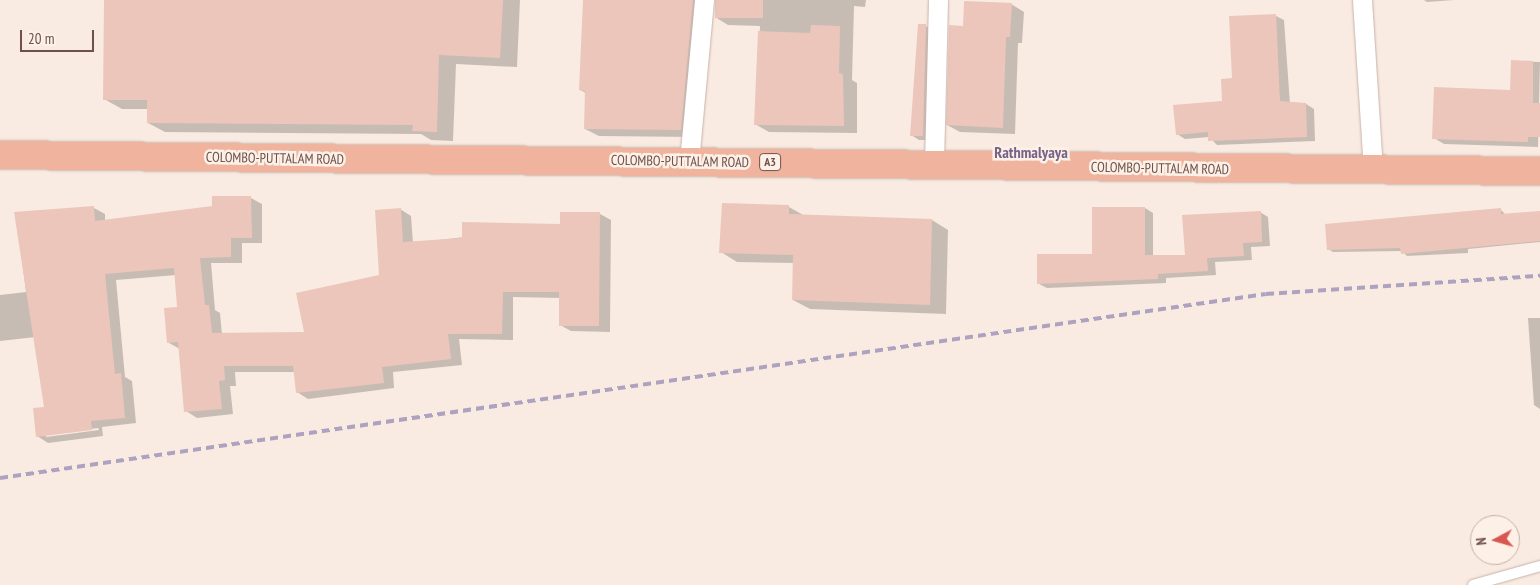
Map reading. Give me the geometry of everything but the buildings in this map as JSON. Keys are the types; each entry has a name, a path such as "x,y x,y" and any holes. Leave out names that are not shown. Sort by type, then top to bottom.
{"highway":[{"name":"COLOMBO-PUTTALAM ROAD","path":"0,155 934,164 1373,172 1540,172"}],"street":[{"path":"690,162 704,0"},
{"path":"934,164 938,0"},
{"path":"1362,0 1373,172"}],"lane":[{"path":"1472,585 1540,566"}],"railway":[{"path":"0,478 1266,294 1540,276"}],"district":[{"name":"Rathmalyaya","path":"1031,152"}]}
